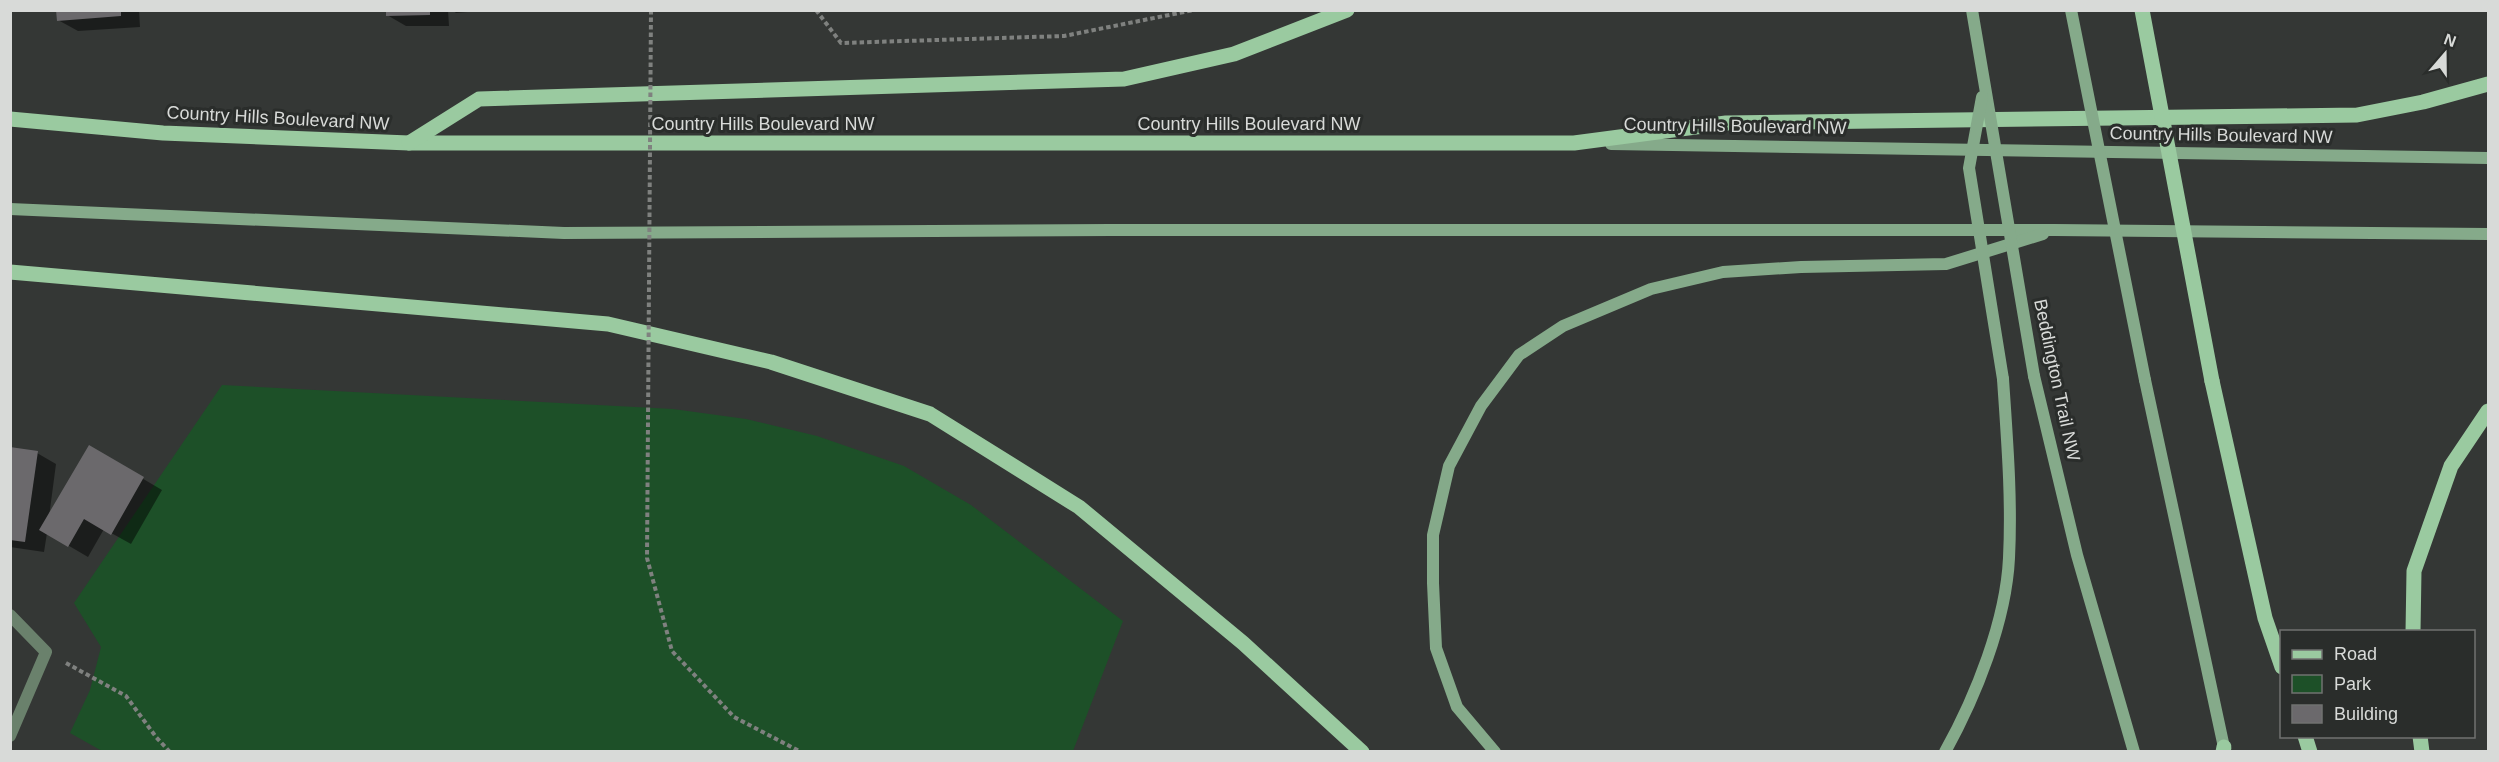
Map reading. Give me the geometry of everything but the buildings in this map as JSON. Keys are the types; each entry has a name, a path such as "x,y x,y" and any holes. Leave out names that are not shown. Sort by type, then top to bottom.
{"main road":[{"path":"409,143 479,99 1124,79 1234,54 1347,10"},
{"name":"Beddington Trail NW","path":"1972,10 2034,376 2077,555 2134,752"},
{"path":"2071,10 2145,380 2224,750"},
{"path":"2142,10 2212,381 2265,618 2280,661"},
{"path":"1574,143 1726,123 2357,115 2423,102 2488,84"},
{"path":"1945,752 1976,687 1999,620 2009,559 2009,471 2003,380 1969,168 1984,87"},
{"name":"Country Hills Boulevard NW","path":"10,119 163,133 409,143 1574,143 2488,158"},
{"path":"10,209 564,233 1111,230 2055,230 2488,234"},
{"path":"1495,752 1457,707 1436,648 1433,535 1449,466 1481,406 1519,356 1563,326 1661,286 1723,272 1801,267 1946,264 2055,230"},
{"path":"10,272 608,324 771,362 930,414 1079,507 1243,643 1362,752"},
{"path":"2413,630 2414,571 2451,466 2488,411"}],"street":[{"path":"10,615 46,652 10,736"}],"path":[{"path":"651,10 647,558 672,651 734,717 801,752"},
{"path":"816,10 841,43 1064,36 1194,10"},
{"path":"46,652 126,696 170,752"}],"green space":[{"path":"222,385 673,409 746,419 817,436 904,466 971,505 1123,621 1073,751 102,751 70,733 90,690 101,647 74,603"}]}
